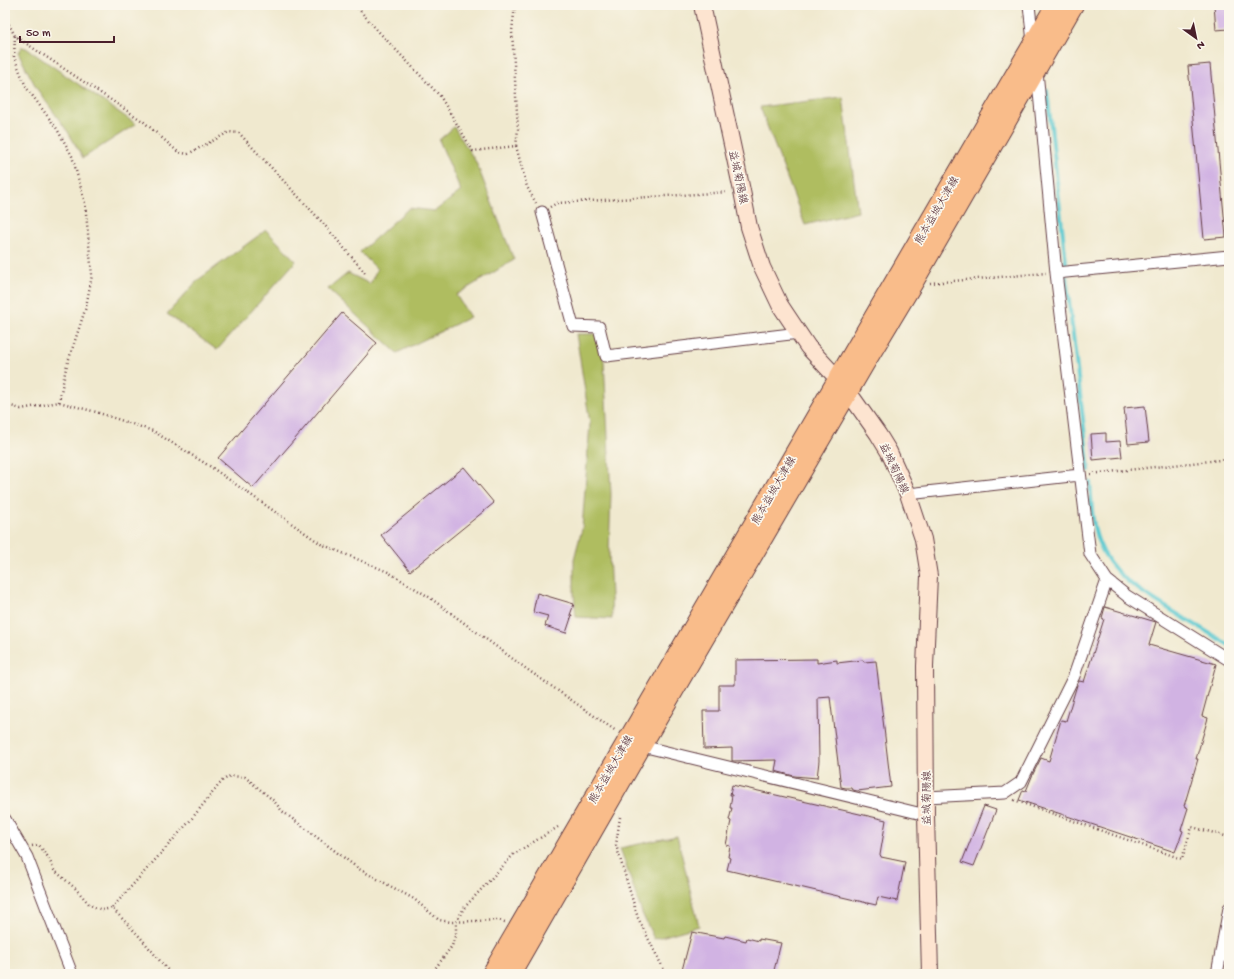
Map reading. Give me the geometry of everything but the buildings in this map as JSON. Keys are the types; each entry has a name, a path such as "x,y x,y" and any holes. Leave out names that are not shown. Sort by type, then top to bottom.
{"main road":[{"name":"益城菊陽線","path":"702,5 749,227 762,267 780,305 808,347 849,393 889,452 908,494 923,539 928,576 925,666 926,815 930,974"},
{"name":"熊本益城大津線","path":"511,974 635,743 838,379 1055,5"},
{"name":"熊本益城大津線","path":"491,974 520,924 635,743 849,393 1074,5"}],"street":[{"path":"1029,5 1037,70 1056,273 1090,554 1107,580 1127,596 1229,660"},
{"path":"542,212 573,326 600,327 606,356 799,333"},
{"path":"1056,273 1229,256"},
{"path":"908,494 1080,475"},
{"path":"926,797 1005,793 1021,782 1074,676 1107,580"},
{"path":"635,743 926,815"},
{"path":"5,819 27,857 72,974"},
{"path":"1217,974 1229,908"}],"path":[{"path":"355,5 440,96 473,152 516,146"},
{"path":"515,5 512,31 518,129 516,146 527,187 542,212 557,203 742,191"},
{"path":"5,17 15,36 144,122 178,152 188,154 229,132 239,133 322,222 366,274"},
{"path":"15,36 14,57 26,87 57,129 72,156 85,203 92,275 86,307 66,368 60,402"},
{"path":"913,284 1056,273"},
{"path":"5,404 21,409 60,402 153,431 211,467 321,544 388,572 429,597 528,670 635,743"},
{"path":"1080,475 1229,459"},
{"path":"22,848 39,845 48,857 54,870 75,888 90,905 102,910 112,908 189,822 222,781 230,776 245,778 274,801 282,811 359,869 414,899 439,920 456,922 498,920 520,924"},
{"path":"1005,793 1012,799 1182,859 1192,827 1229,837"},
{"path":"620,813 616,845 638,918 666,974"},
{"path":"431,974 452,946 456,934 456,922 464,908 514,854 559,826"},
{"path":"112,908 140,937 171,974"}],"green space":[{"path":"22,47 26,48 136,124 83,158 68,132 37,89 18,53"},
{"path":"843,97 858,212 805,225 760,107"},
{"path":"454,127 476,162 514,260 456,295 470,317 397,353 328,289 348,273 370,284 377,269 360,252 409,208 435,211 461,191 439,140"},
{"path":"266,230 296,261 217,350 167,314 198,280"},
{"path":"576,334 598,334 604,361 611,494 609,553 612,619 576,617 574,594 574,559 582,529 590,423"},
{"path":"677,836 699,926 654,939 642,913 620,848"}],"waterway":[{"path":"1047,90 1066,263"},
{"path":"1066,276 1089,470"},
{"path":"1090,482 1093,521 1096,536 1112,566 1130,584 1229,645"},
{"path":"1225,974 1229,949"}]}
